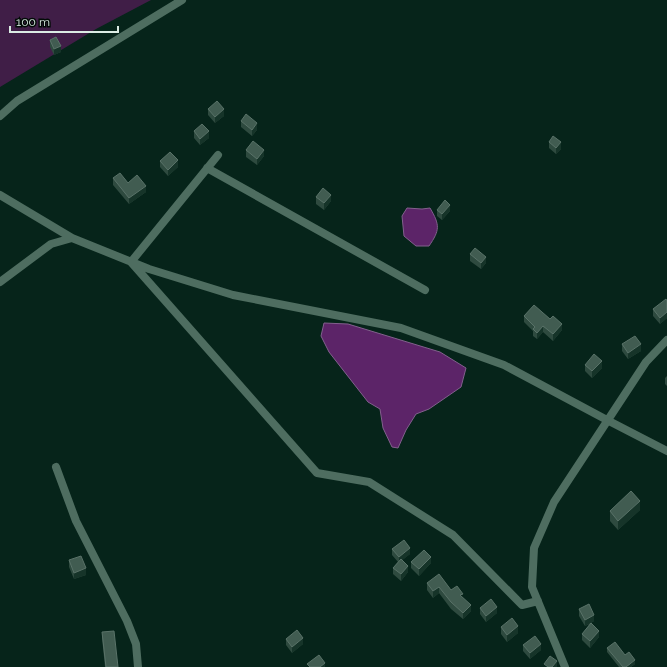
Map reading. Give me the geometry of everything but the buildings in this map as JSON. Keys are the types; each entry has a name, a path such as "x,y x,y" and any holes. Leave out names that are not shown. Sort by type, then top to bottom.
{"street":[{"path":"0,116 17,101 182,0"},
{"path":"131,262 218,155"},
{"path":"207,168 425,290"},
{"path":"0,195 72,238 131,262 232,295 401,328 504,365 667,451"},
{"path":"0,282 51,244 72,238"},
{"path":"131,262 317,472 369,482 453,535 522,605 538,601"},
{"path":"566,667 532,587 534,548 554,502 646,362 667,340"},
{"path":"56,467 76,520 127,621 136,644 138,667"}],"shaded area":[{"path":"0,0 151,0 96,29 0,87"},
{"path":"407,208 430,208 436,219 437,231 429,246 416,246 404,236 402,216"},
{"path":"324,323 348,324 440,352 466,368 461,387 429,409 416,414 406,430 398,448 392,447 383,428 380,409 368,402 329,352 321,336"}]}
